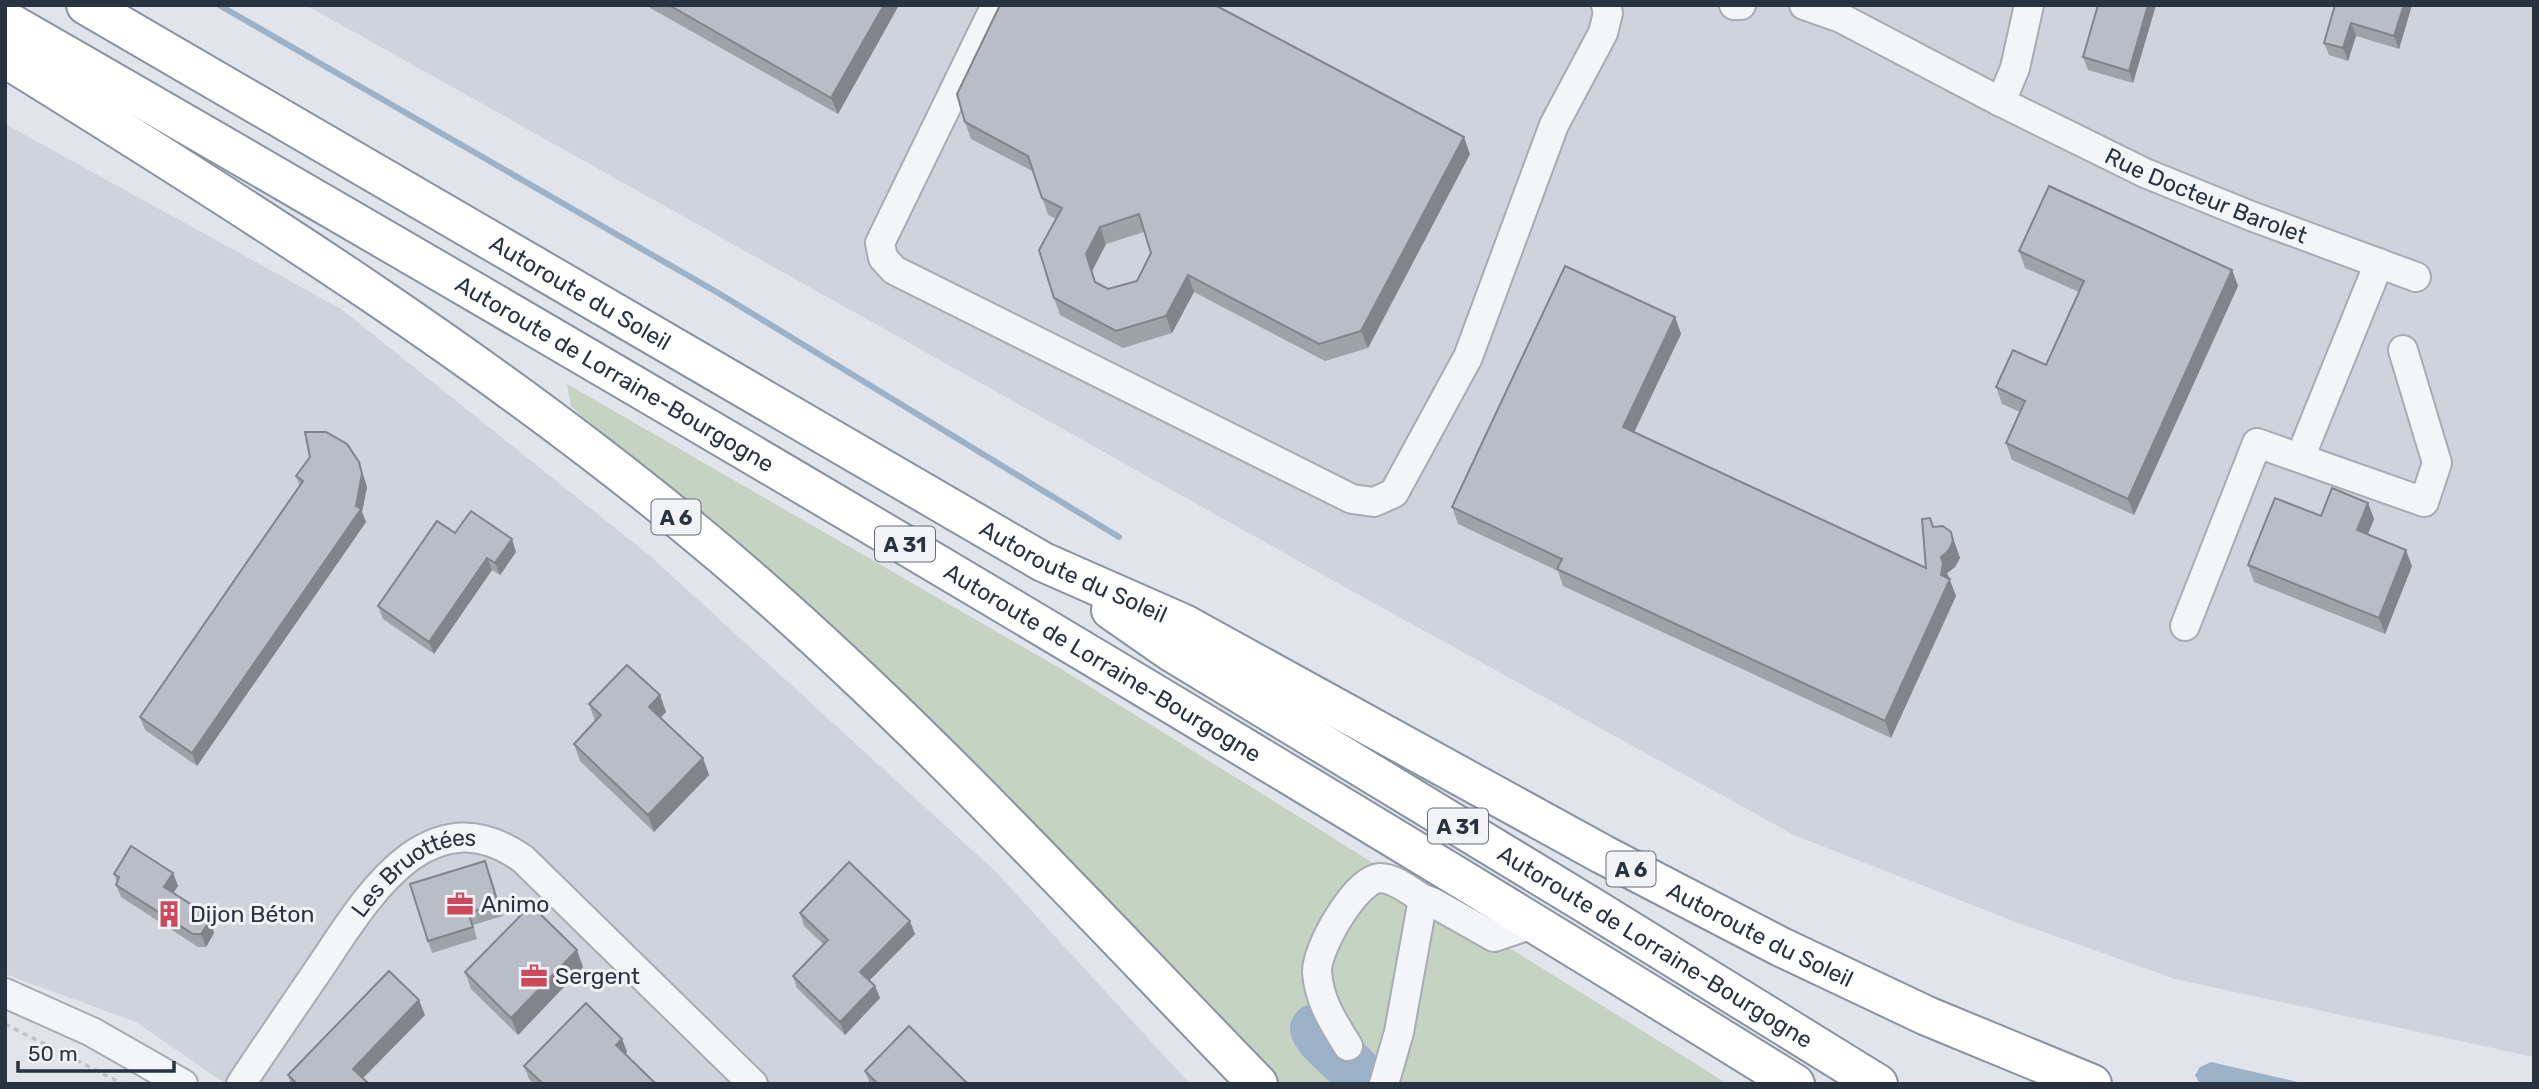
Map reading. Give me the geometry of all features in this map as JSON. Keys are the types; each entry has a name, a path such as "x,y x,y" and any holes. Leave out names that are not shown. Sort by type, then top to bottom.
{"highway":[{"name":"Autoroute du Soleil","path":"86,5 1043,562 1184,624 1567,834 1782,947 1927,1016 2092,1084"},
{"name":"Autoroute de Lorraine-Bourgogne","path":"5,20 872,524 1536,923 1796,1084"},
{"name":"A 6","path":"5,58 212,188 393,309 592,451 700,537 783,608 903,720 1258,1084"},
{"name":"Autoroute de Lorraine-Bourgogne","path":"1043,562 1170,651 1878,1084"}],"street":[{"path":"996,5 880,243 883,258 894,270 1352,499 1374,502 1394,493 1468,357 1554,125 1603,33 1608,13 1606,5"},
{"path":"1734,6 1741,5"},
{"name":"Rue Docteur Barolet","path":"1804,5 1841,18 2001,102 2146,173 2251,216 2416,277"},
{"path":"2001,102 2015,68 2029,5"},
{"path":"2300,458 2379,263"},
{"path":"2185,626 2258,443 2424,502 2437,463 2403,350"},
{"name":"Les Bruottées","path":"241,1084 386,875 412,855 443,841 466,838 489,841 508,848 523,859 753,1084"},
{"path":"1348,1046 1324,1005 1319,991 1317,969 1326,942 1355,894 1370,880 1389,879 1494,937 1536,923"},
{"path":"1384,1084 1399,1032 1423,899"},
{"path":"5,993 92,1032 183,1084"}],"path":[{"path":"5,1024 123,1084"}],"shaded area":[{"path":"306,5 2534,5 2534,1057 2175,979 2013,921 1794,835 1363,597"},
{"path":"5,124 341,309 649,555 996,872 1190,1084 226,1084 136,1022 5,974"}],"green space":[{"path":"567,384 1063,670 1728,1084 1281,1084 1110,910 571,406"}],"water":[{"path":"1314,1003 1329,1008 1377,1057 1377,1084 1332,1084 1300,1052 1294,1043 1290,1024 1299,1010"},
{"path":"2211,1062 2306,1084 2200,1084 2195,1075 2200,1067"}],"building":[{"path":"669,5 884,5 831,98"},
{"path":"1000,5 1215,5 1464,137 1361,331 1319,344 1188,275 1166,316 1116,331 1054,298 1039,250 1062,208 1042,198 1028,156 965,122 957,94","holes":["1139,214 1151,253 1137,281 1108,289 1095,282 1086,254 1100,227"]},
{"path":"2098,5 2148,5 2129,71 2083,57"},
{"path":"2335,5 2404,5 2394,36 2351,23 2343,48 2324,43"},
{"path":"2049,186 2232,270 2128,499 2006,443 2025,401 1996,387 2013,350 2046,365 2084,281 2019,251"},
{"path":"1565,266 1675,317 1623,427 1926,568 1922,519 1930,518 1933,527 1943,526 1951,532 1953,541 1949,550 1941,557 1941,575 1950,579 1885,721 1557,569 1562,559 1452,507"},
{"path":"305,432 326,432 347,444 359,462 362,474 356,506 361,509 192,753 140,717 303,481 296,476 310,457"},
{"path":"2332,488 2368,503 2357,530 2406,550 2379,618 2248,565 2275,498 2321,516"},
{"path":"471,511 512,539 495,563 487,558 429,642 378,606 437,521 455,533"},
{"path":"627,665 660,695 649,707 703,758 648,815 574,744 601,715 589,704"},
{"name":"Dijon Béton","path":"131,846 173,873 164,887 206,914 210,920 201,934 193,934 116,885 119,877 114,874"},
{"path":"485,861 498,904 468,913 473,927 428,941 410,884"},
{"path":"849,862 910,921 860,972 875,986 840,1022 793,976 828,940 800,913"},
{"path":"531,905 577,950 511,1018 465,972"},
{"path":"389,971 419,1000 353,1069 369,1084 297,1084 288,1075"},
{"path":"586,1003 622,1039 616,1045 656,1084 543,1084 524,1066"},
{"path":"909,1026 968,1084 878,1084 865,1071"}],"waterway":[{"path":"219,5 720,294 1119,537"}],"place":[{"name":"Animo","path":"460,904"},
{"name":"Dijon Béton","path":"169,914"},
{"name":"Sergent","path":"534,976"}]}
